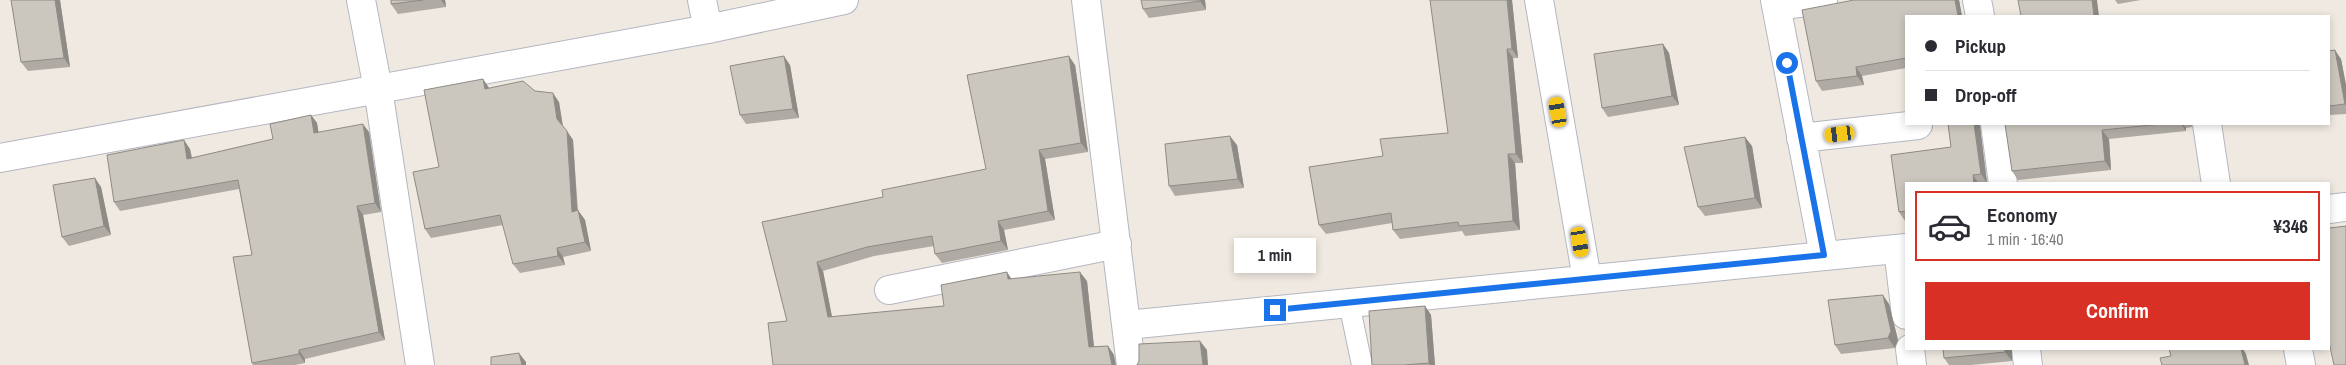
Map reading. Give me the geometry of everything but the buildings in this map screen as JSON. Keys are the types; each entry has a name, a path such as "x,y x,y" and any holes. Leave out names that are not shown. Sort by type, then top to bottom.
{"street":[{"path":"361,0 378,89 420,365"},
{"path":"702,0 708,30"},
{"path":"0,158 708,30 844,0"},
{"path":"1086,0 1131,365"},
{"path":"1539,0 1587,279"},
{"path":"1823,0 1776,3 1824,255"},
{"path":"1977,0 1980,15"},
{"path":"1801,138 1918,125"},
{"path":"1995,125 2003,182"},
{"path":"2207,125 2216,182"},
{"path":"2330,209 2346,207"},
{"path":"889,290 1117,244"},
{"path":"1127,324 1902,248 1905,298"},
{"path":"1910,350 1912,365"},
{"path":"2026,350 2028,365"},
{"path":"2298,350 2300,365"}],"lane":[{"path":"1349,303 1362,365"}],"route":[{"path":"1275,310 1824,255 1787,63"}]}
